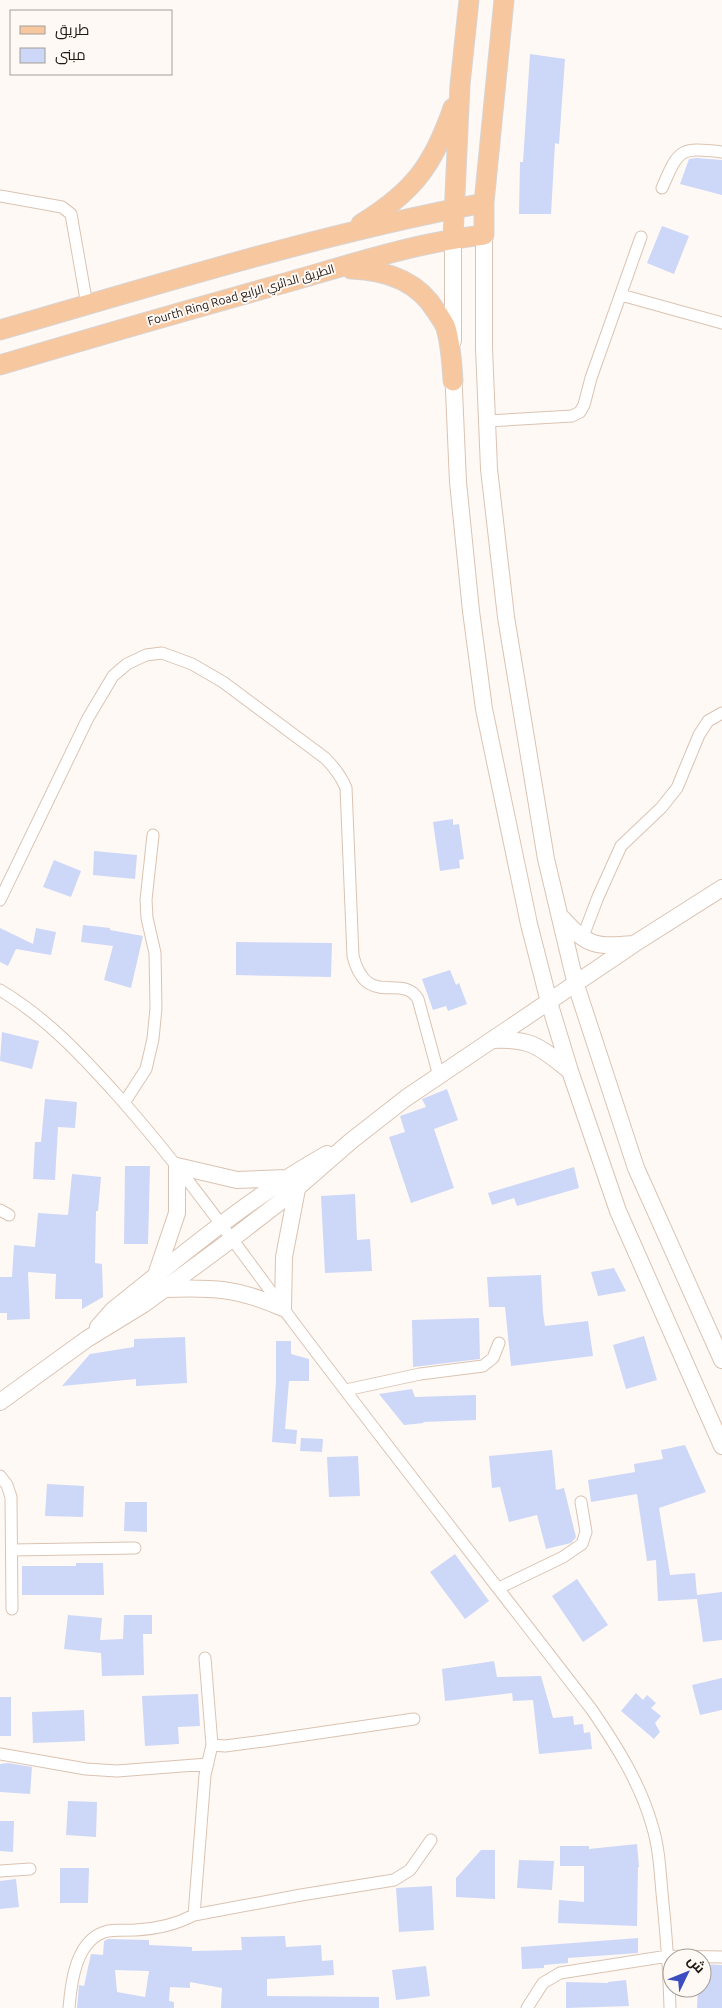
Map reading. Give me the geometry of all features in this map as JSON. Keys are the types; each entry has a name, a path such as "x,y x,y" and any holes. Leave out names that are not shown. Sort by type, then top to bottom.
{"main road":[{"path":"469,0 460,85 454,209 453,381 458,482 471,611 484,709 529,924 549,1002 570,1070 618,1211 722,1446"},
{"path":"504,0 484,203 483,300 489,469 506,617 546,859 576,985 636,1168 722,1360"},
{"path":"346,233 395,202 411,187 430,160 445,129 460,85"},
{"path":"0,330 346,233 484,203"},
{"name":"Fourth Ring Road الطريق الدائري الرابع","path":"0,364 334,269 453,238 484,235"},
{"path":"334,269 368,270 392,275 414,286 432,305 446,327 453,381"},
{"path":"0,1402 87,1339 119,1320 221,1224 293,1183 406,1098 576,985 634,944 722,888"},
{"path":"561,918 582,939 606,946 634,944"},
{"path":"492,1040 512,1039 530,1042 543,1049 570,1070"},
{"path":"160,1282 177,1213 177,1166 237,1180 293,1183"},
{"path":"160,1282 232,1239 293,1183"},
{"path":"160,1282 225,1289 258,1297 283,1308 284,1257 293,1183"}],"street":[{"path":"662,188 673,162 679,154 687,150 699,149 722,152"},
{"path":"0,196 62,207 71,214 87,305"},
{"path":"488,421 572,416 580,412 641,237"},
{"path":"621,295 722,323"},
{"path":"0,900 88,718 113,676 127,664 146,655 162,653 192,664 223,682 325,758 342,778 346,788 353,956 356,968 369,984 380,988 409,989 415,994 439,1076"},
{"path":"582,939 621,846 661,808 677,788 699,735 708,721 722,713"},
{"path":"124,1103 146,1069 153,1039 156,1008 155,953 147,918 146,900 153,835"},
{"path":"0,990 55,1030 78,1051 177,1166 283,1308 592,1710 614,1742 647,1809 658,1847 667,1948"},
{"path":"346,1390 420,1374 483,1366 493,1358 499,1343"},
{"path":"0,1476 7,1485 11,1497 12,1609"},
{"path":"499,1588 563,1557 582,1544 586,1532 581,1502"},
{"path":"12,1550 135,1548"},
{"path":"194,1915 202,1801 205,1775 212,1745 205,1658"},
{"path":"212,1745 225,1746 264,1741 414,1719"},
{"path":"0,1754 86,1769 117,1771 208,1764"},
{"path":"69,2008 72,1977 77,1962 83,1952 98,1936 108,1931 153,1929 169,1926 194,1915 394,1880 410,1870 431,1840"},
{"path":"0,1871 30,1869"},
{"path":"527,2008 543,1983 560,1973 662,1957"}],"building":[{"path":"530,54 565,59 559,144 555,143 551,214 519,214 520,162 523,162"},
{"path":"689,159 722,160 722,195 680,184"},
{"path":"662,226 689,236 674,274 647,263"},
{"path":"453,819 453,825 459,824 464,859 459,860 460,868 440,871 433,822"},
{"path":"94,851 137,855 135,879 93,875"},
{"path":"54,860 81,871 71,897 43,887"},
{"path":"83,925 110,928 110,930 143,936 131,988 104,980 113,946 81,942"},
{"path":"0,928 33,944 36,928 56,932 51,955 16,949 8,966 0,962"},
{"path":"236,942 332,943 331,977 236,975"},
{"path":"450,970 456,985 459,983 467,1004 448,1011 446,1006 433,1010 422,979"},
{"path":"2,1032 39,1041 32,1069 0,1061"},
{"path":"447,1089 458,1120 434,1129 454,1188 411,1203 389,1137 405,1132 400,1116 426,1107 422,1099"},
{"path":"45,1099 77,1102 75,1128 58,1127 55,1180 33,1179 35,1142 41,1142"},
{"path":"125,1166 150,1166 148,1244 124,1244"},
{"path":"574,1167 579,1188 517,1206 514,1198 492,1205 488,1193"},
{"path":"72,1174 101,1177 98,1211 96,1211 95,1263 102,1264 103,1297 82,1309 82,1299 55,1299 56,1274 28,1272 30,1319 7,1320 7,1313 0,1313 0,1277 12,1277 14,1245 35,1247 38,1213 68,1215"},
{"path":"355,1194 357,1240 370,1239 372,1271 325,1273 321,1196"},
{"path":"614,1268 626,1291 598,1296 591,1272"},
{"path":"541,1275 545,1326 588,1321 593,1356 511,1366 505,1307 489,1307 487,1277"},
{"path":"479,1318 480,1359 413,1367 412,1320"},
{"path":"644,1336 657,1380 626,1389 613,1345"},
{"path":"185,1337 187,1383 136,1386 136,1379 62,1386 90,1354 134,1347 134,1339"},
{"path":"276,1341 291,1341 291,1354 309,1359 309,1381 289,1381 285,1429 297,1430 296,1444 272,1442 276,1381"},
{"path":"412,1389 415,1397 476,1395 476,1420 423,1422 404,1425 379,1394"},
{"path":"301,1438 323,1439 322,1452 300,1451"},
{"path":"685,1445 706,1492 659,1508 670,1575 695,1573 697,1595 722,1592 722,1640 703,1642 697,1599 658,1601 656,1560 647,1561 637,1494 591,1502 588,1480 635,1472 634,1464 663,1459 661,1450"},
{"path":"552,1450 556,1490 564,1488 576,1537 571,1543 546,1549 537,1515 509,1522 500,1487 492,1488 489,1456"},
{"path":"358,1456 360,1496 329,1497 327,1457"},
{"path":"47,1484 84,1486 83,1517 45,1516"},
{"path":"125,1502 147,1502 147,1532 124,1531"},
{"path":"455,1554 489,1601 465,1619 430,1572"},
{"path":"76,1563 103,1563 104,1595 22,1595 22,1566 76,1566"},
{"path":"577,1579 608,1625 583,1642 552,1596"},
{"path":"68,1615 102,1618 100,1640 123,1639 124,1615 152,1615 152,1634 143,1634 144,1675 102,1676 101,1653 64,1649"},
{"path":"494,1661 497,1677 541,1676 553,1718 573,1716 574,1725 583,1724 584,1733 590,1732 592,1749 539,1754 533,1700 513,1701 512,1693 445,1701 442,1669"},
{"path":"722,1678 722,1710 700,1715 692,1685"},
{"path":"636,1693 643,1700 647,1695 656,1703 651,1708 661,1716 655,1723 660,1732 654,1739 621,1711"},
{"path":"198,1694 200,1726 178,1727 179,1744 145,1746 142,1696"},
{"path":"0,1697 11,1697 11,1736 0,1736"},
{"path":"84,1710 85,1741 33,1743 32,1712"},
{"path":"8,1763 32,1767 30,1794 0,1792 0,1764"},
{"path":"68,1801 97,1802 96,1837 66,1835"},
{"path":"0,1821 14,1821 13,1852 0,1851"},
{"path":"637,1844 639,1867 637,1926 558,1923 559,1900 584,1902 584,1866 560,1866 560,1846 589,1846 589,1849"},
{"path":"481,1850 495,1850 495,1899 456,1897 456,1878"},
{"path":"519,1860 554,1861 552,1890 517,1888"},
{"path":"60,1868 89,1868 88,1903 60,1903"},
{"path":"16,1879 19,1907 0,1909 0,1881"},
{"path":"432,1886 434,1930 399,1932 396,1888"},
{"path":"285,1936 286,1947 321,1945 322,1961 333,1960 334,1975 267,1979 267,1996 379,1997 379,2008 221,2008 222,1988 190,1982 190,1988 170,1987 169,2001 174,2002 174,2008 77,2008 79,1985 84,1986 91,1954 103,1955 104,1941 108,1939 149,1940 149,1945 192,1947 192,1951 242,1950 241,1937","holes":["115,1970 149,1971 145,1997 117,1992"]},
{"path":"638,1938 638,1953 568,1958 568,1963 544,1965 544,1968 522,1969 521,1947"},
{"path":"712,1964 722,1965 722,2008 697,2008 698,1998 712,1998"},
{"path":"426,1966 430,1996 396,2000 392,1970"},
{"path":"626,1980 629,2006 566,2008 566,1982 608,1983"}]}
